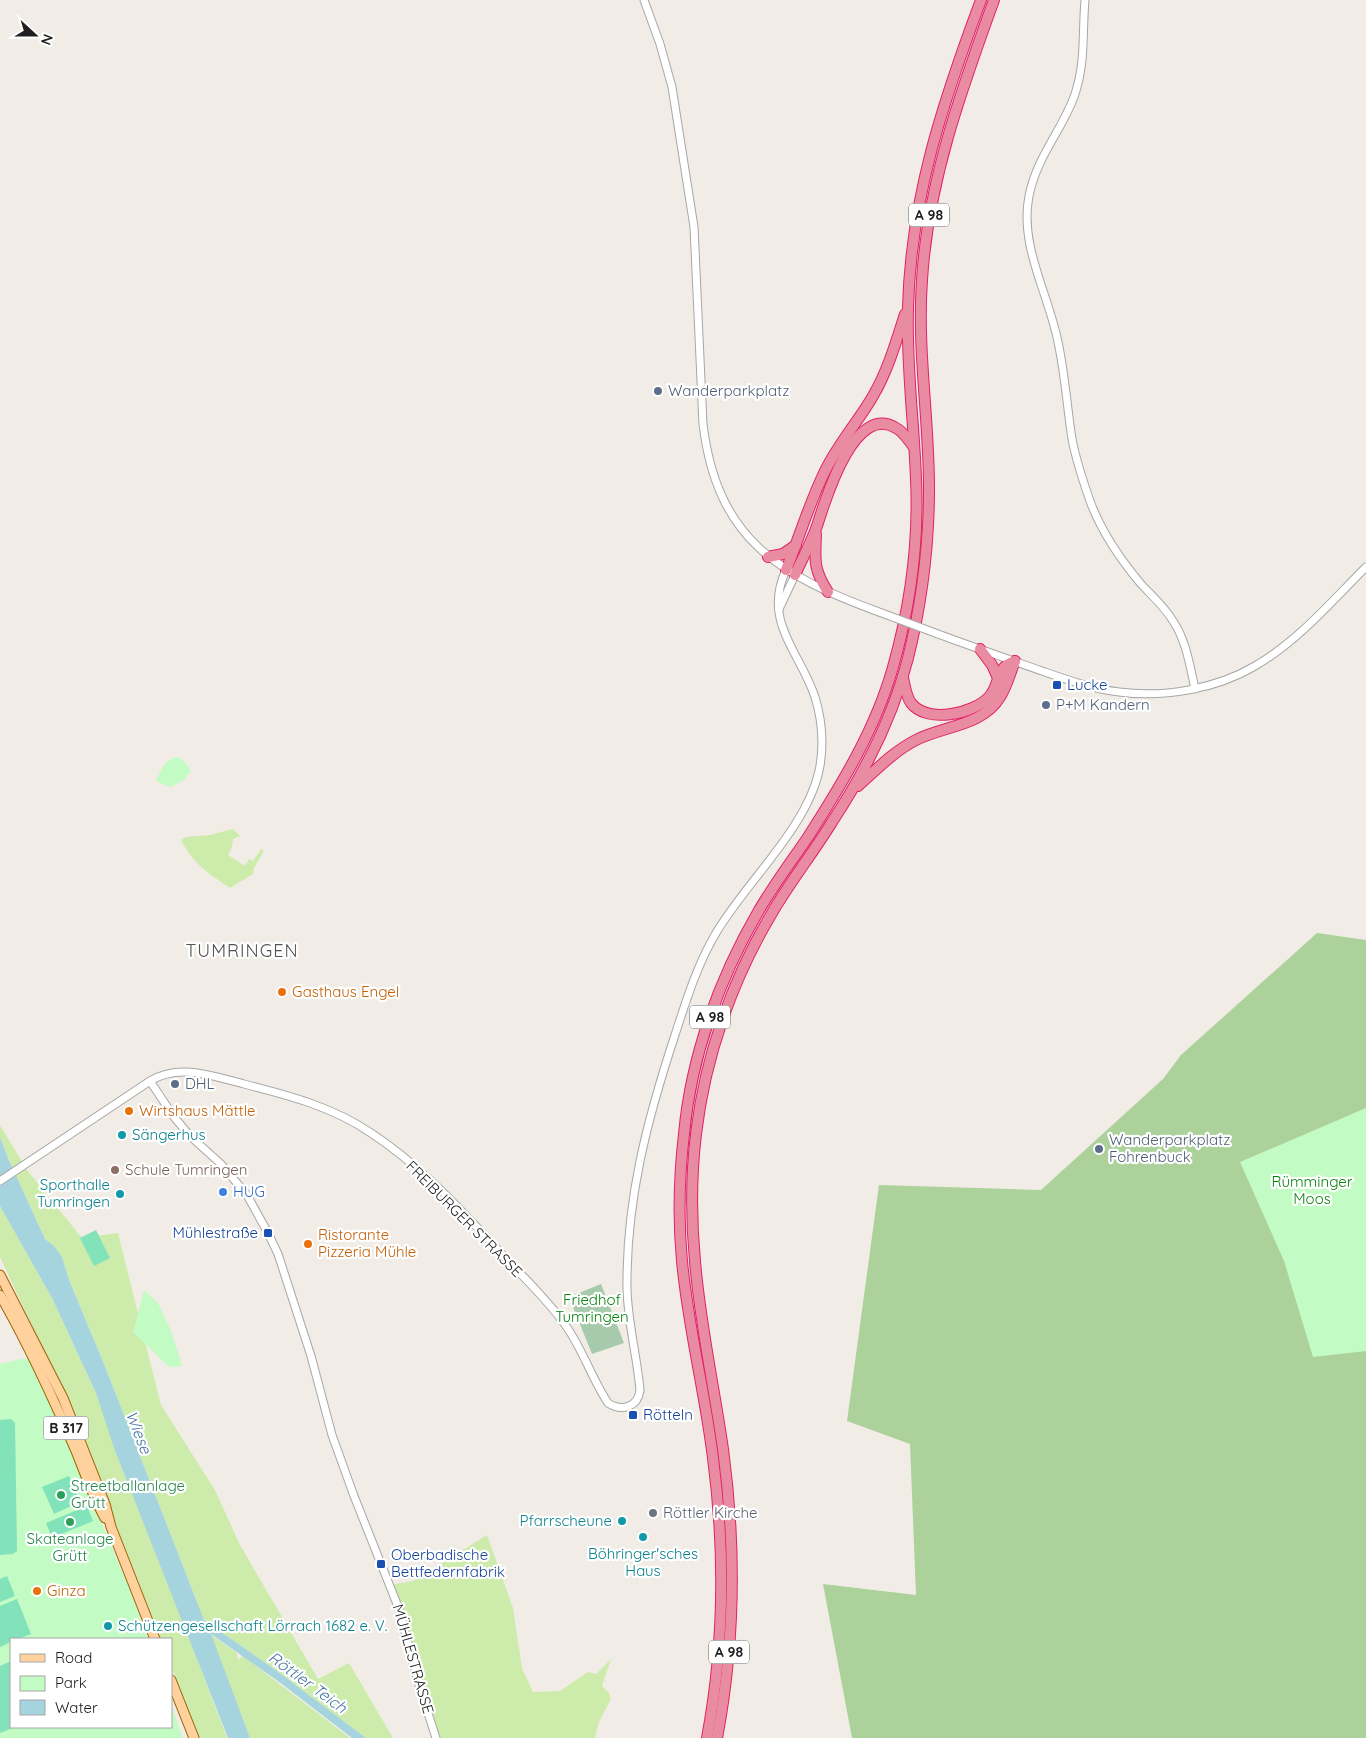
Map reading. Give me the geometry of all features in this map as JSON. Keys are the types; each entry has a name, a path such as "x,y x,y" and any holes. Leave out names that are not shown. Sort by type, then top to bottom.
{"highway":[{"name":"A 98","path":"707,1738 716,1673 721,1566 714,1459 682,1263 679,1192 684,1130 693,1079 705,1030 721,987 757,913 840,787 856,758 882,699 892,668 904,617 912,569 916,521 908,306 916,220 927,161 981,0"},
{"name":"A 98","path":"717,1738 729,1652 732,1565 723,1450 701,1316 695,1262 692,1194 699,1108 710,1058 743,969 773,911 851,792 882,733 903,677 925,572 928,532 929,484 921,333 922,280 928,221 951,124 994,0"},
{"path":"790,573 797,544 824,473 834,454 873,397 881,382 908,306"},
{"path":"790,573 816,528 826,494 844,458 866,430 881,424 889,425 903,433 914,448"},
{"path":"816,528 817,574 828,592"},
{"path":"768,557 783,554 797,544"},
{"path":"980,649 992,665 998,678"},
{"path":"903,677 907,696 911,703 923,712 936,715 953,714 982,704 990,696 1004,667 1015,662"},
{"path":"851,792 897,751 915,740 971,721 990,710 1001,697 1015,662"}],"main road":[{"name":"B 317","path":"0,1275 31,1346"},
{"name":"B 317","path":"0,1295 63,1398 155,1638"},
{"path":"172,1683 194,1738"}],"street":[{"path":"644,0 660,44 672,87 688,184 694,227 702,416 707,448 719,491 727,508 747,535 768,557 790,573 828,592 1015,662 1092,687 1119,692 1155,694 1195,688 1226,680 1256,666 1296,636 1366,568"},
{"path":"1086,0 1085,37 1080,77 1068,110 1034,174 1029,198 1028,220 1032,252 1052,316 1058,342 1072,440 1091,503 1107,536 1123,561 1177,627 1187,654 1195,688"},
{"name":"FREIBURGER STRASSE","path":"0,1181 150,1081 171,1072 188,1071 210,1075 275,1091 302,1100 324,1108 370,1132 426,1177 490,1242 566,1326 580,1348 604,1398 614,1406 625,1408 636,1402 640,1396 640,1381 628,1310 629,1241 636,1177 656,1091 683,1010 702,960 714,936 796,822 811,795 819,770 822,742 821,726 814,697 783,630 777,597 779,584 790,573"},
{"name":"MÜHLESTRASSE","path":"150,1081 180,1123 221,1164 247,1196 278,1254 311,1356 332,1435 399,1609 419,1685 435,1734"}],"green space":[{"path":"177,757 184,761 191,771 184,780 171,787 156,781 166,763"},
{"path":"233,829 240,836 233,839 228,855 245,866 249,859 253,861 261,849 264,851 254,868 253,874 230,888 208,873 191,856 181,840 186,837 210,835"},
{"path":"1317,933 1366,940 1366,1738 852,1738 823,1584 916,1595 910,1444 847,1421 879,1185 1041,1190 1163,1079 1181,1055"},
{"name":"Rümminger Moos","path":"1366,1108 1366,1351 1313,1357 1284,1261 1240,1162"},
{"path":"0,1125 27,1170 82,1238 118,1233 161,1405 215,1490 240,1545 318,1679 349,1663 393,1738 366,1738 277,1671 204,1620 106,1369 69,1280 62,1257 54,1246 45,1239 8,1158 0,1137"},
{"path":"0,1206 52,1298 96,1393 227,1738 199,1738 172,1669 172,1638 161,1638 68,1403 0,1257"},
{"path":"96,1230 110,1258 94,1266 80,1238"},
{"name":"Friedhof Tumringen","path":"601,1284 624,1343 592,1354 569,1297"},
{"path":"144,1290 158,1303 171,1331 182,1366 169,1367 133,1332"},
{"path":"27,1359 32,1364 50,1400 134,1600 148,1638 10,1638 10,1728 172,1728 172,1707 183,1738 0,1738 0,1364"},
{"path":"11,1419 15,1423 17,1551 13,1554 0,1555 0,1420"},
{"name":"Streetballanlage Grütt","path":"69,1476 80,1502 54,1514 42,1487"},
{"name":"Skateanlage Grütt","path":"87,1506 93,1521 52,1538 46,1523"},
{"path":"487,1535 513,1608 522,1668 533,1692 560,1691 588,1672 596,1674 611,1659 602,1686 609,1693 611,1699 599,1722 595,1738 437,1738 390,1585 413,1581"},
{"path":"7,1576 15,1596 0,1602 0,1579"},
{"path":"17,1599 31,1634 21,1638 10,1638 10,1642 0,1647 0,1606"},
{"path":"210,1634 237,1653 238,1660 243,1656 350,1738 250,1738"},
{"path":"10,1661 10,1728 12,1728 0,1733 0,1666"}],"water":[{"path":"0,1137 45,1239 54,1246 62,1257 69,1280 106,1369 204,1620 277,1671 366,1738 352,1738 282,1684 211,1634 250,1738 228,1738 114,1448 96,1393 52,1298 0,1206"}],"place":[{"name":"Wanderparkplatz","path":"658,391"},
{"name":"Lucke","path":"1057,685"},
{"name":"P+M Kandern","path":"1046,705"},
{"name":"Gasthaus Engel","path":"282,992"},
{"name":"DHL","path":"175,1084"},
{"name":"Wirtshaus Mättle","path":"129,1111"},
{"name":"Sängerhus","path":"122,1135"},
{"name":"Wanderparkplatz Fohrenbuck","path":"1099,1149"},
{"name":"Schule Tumringen","path":"115,1170"},
{"name":"HUG","path":"223,1192"},
{"name":"Sporthalle Tumringen","path":"120,1194"},
{"name":"Mühlestraße","path":"268,1233"},
{"name":"Ristorante Pizzeria Mühle","path":"308,1244"},
{"name":"Rötteln","path":"633,1415"},
{"name":"Streetballanlage Grütt","path":"61,1495"},
{"name":"Röttler Kirche","path":"653,1513"},
{"name":"Pfarrscheune","path":"622,1521"},
{"name":"Skateanlage Grütt","path":"70,1522"},
{"name":"Böhringer'sches Haus","path":"643,1537"},
{"name":"Oberbadische Bettfedernfabrik","path":"381,1564"},
{"name":"Ginza","path":"37,1591"},
{"name":"Schützengesellschaft Lörrach 1682 e. V.","path":"108,1626"}],"district":[{"name":"TUMRINGEN","path":"242,951"}],"water label":[{"name":"Wiese","path":"139,1432"},
{"name":"Röttler Teich","path":"308,1682"}]}
